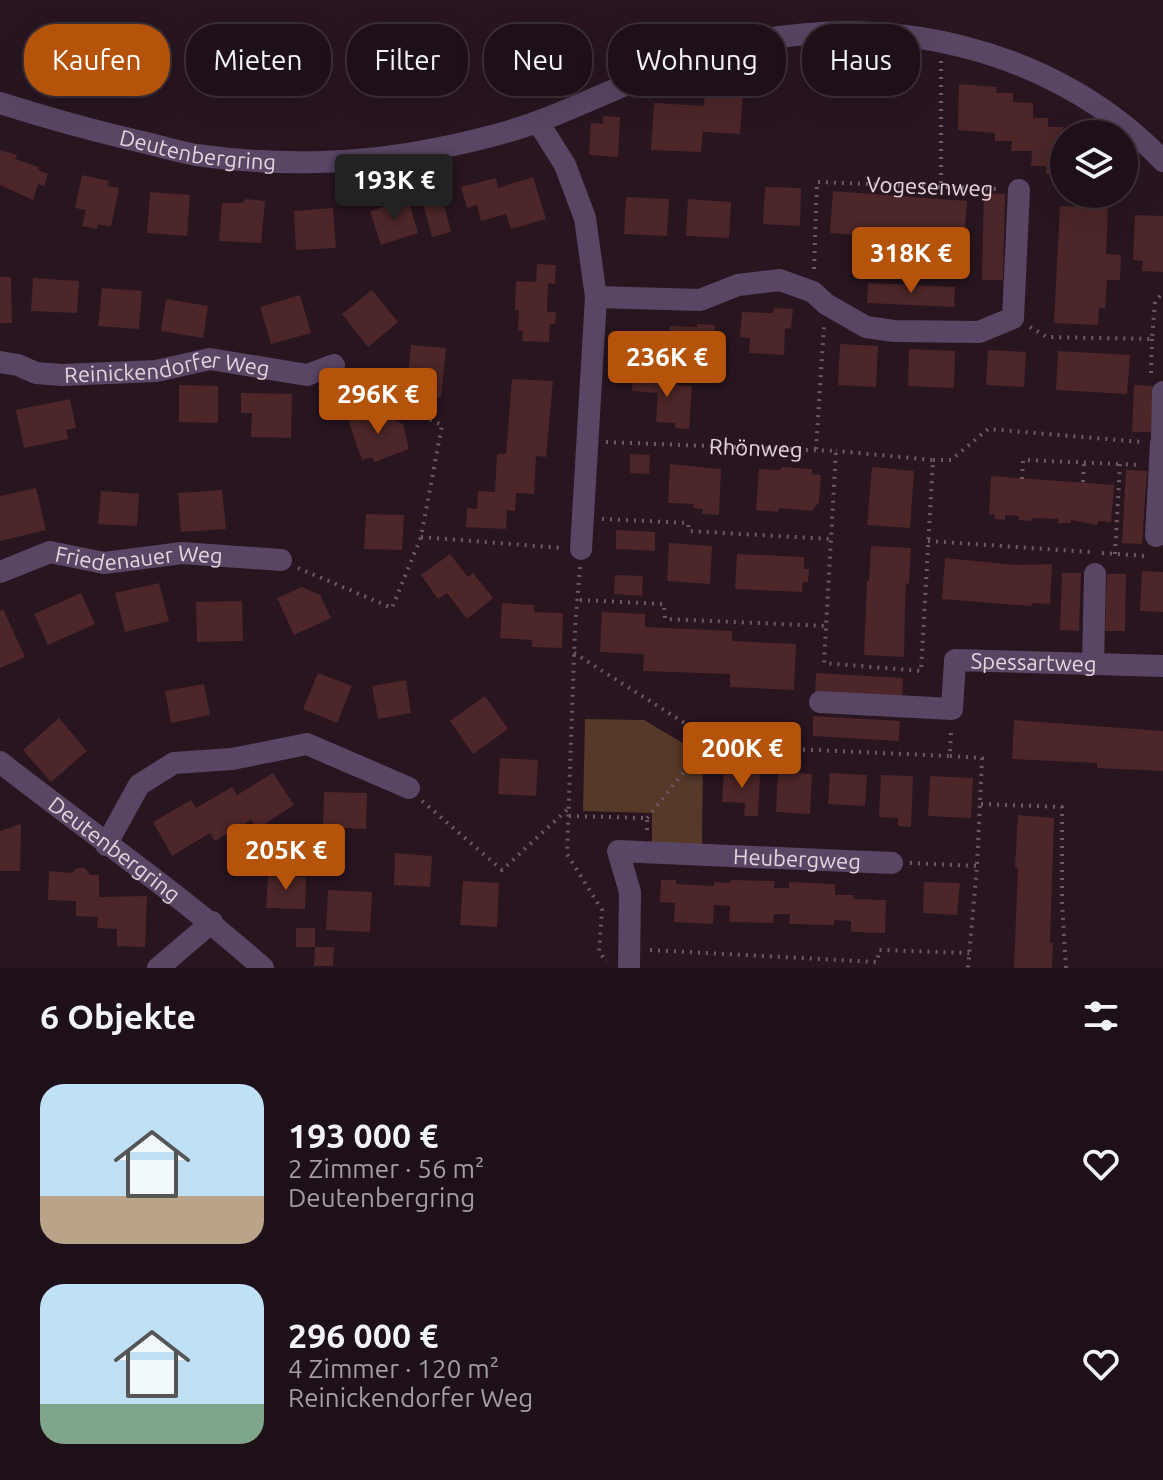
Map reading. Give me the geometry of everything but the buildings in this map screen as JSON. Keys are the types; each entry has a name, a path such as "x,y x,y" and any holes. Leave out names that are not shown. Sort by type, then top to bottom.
{"street":[{"name":"Deutenbergring","path":"0,103 67,124 194,154 267,161 363,160 421,152 538,122 730,47 791,35 861,32 941,40 1022,65 1075,92 1139,136 1163,161"},
{"path":"538,122 565,165 585,218 596,297 581,549"},
{"name":"Vogesenweg","path":"1013,318 1019,190"},
{"path":"596,297 700,300 738,285 780,280 819,298 866,327 894,331 979,332 1013,318"},
{"name":"Reinickendorfer Weg","path":"0,362 36,373 62,375 156,371 210,359 307,375 334,365"},
{"path":"1152,546 1159,466 1160,386"},
{"name":"Friedenauer Weg","path":"0,572 50,552 104,563 182,553 281,560"},
{"path":"1093,664 1095,574"},
{"name":"Spessartweg","path":"952,709 955,660 1163,666"},
{"path":"820,702 952,709"},
{"path":"106,845 139,785 174,763 232,759 307,744 409,788"},
{"name":"Deutenbergring","path":"0,762 212,922 263,968"},
{"name":"Heubergweg","path":"629,959 630,892 618,851 892,863"},
{"path":"158,968 212,922"}],"path":[{"path":"941,40 941,187"},
{"name":"Vogesenweg","path":"816,449 819,298 817,182 1019,190"},
{"path":"1160,386 1151,373 1152,339 1155,301 1163,293"},
{"path":"1013,318 1047,337 1152,339"},
{"path":"281,560 392,608 421,537 442,425 365,391 334,365"},
{"path":"836,451 951,460 988,429 1157,439"},
{"name":"Rhönweg","path":"588,441 836,451 824,663 921,671 928,541"},
{"path":"933,460 928,541 1115,554 1152,546"},
{"path":"1022,479 1023,460 1159,466"},
{"path":"1083,482 1084,463"},
{"path":"1115,554 1120,464"},
{"path":"584,518 688,523 689,531 830,539"},
{"path":"421,537 581,549 567,854 602,910 599,952 612,968"},
{"path":"579,600 664,604 665,619 827,626"},
{"path":"574,653 721,746 982,758 968,968"},
{"path":"950,756 952,709"},
{"path":"647,853 647,818 710,739"},
{"path":"409,788 502,870 570,807"},
{"path":"981,804 1062,807 1066,968"},
{"path":"569,816 647,818"},
{"name":"Heubergweg","path":"892,863 977,866"},
{"path":"629,959 876,965 879,950 969,953"}],"shaded area":[{"path":"585,719 644,720 703,755 702,845 652,843 652,813 583,811"}]}
